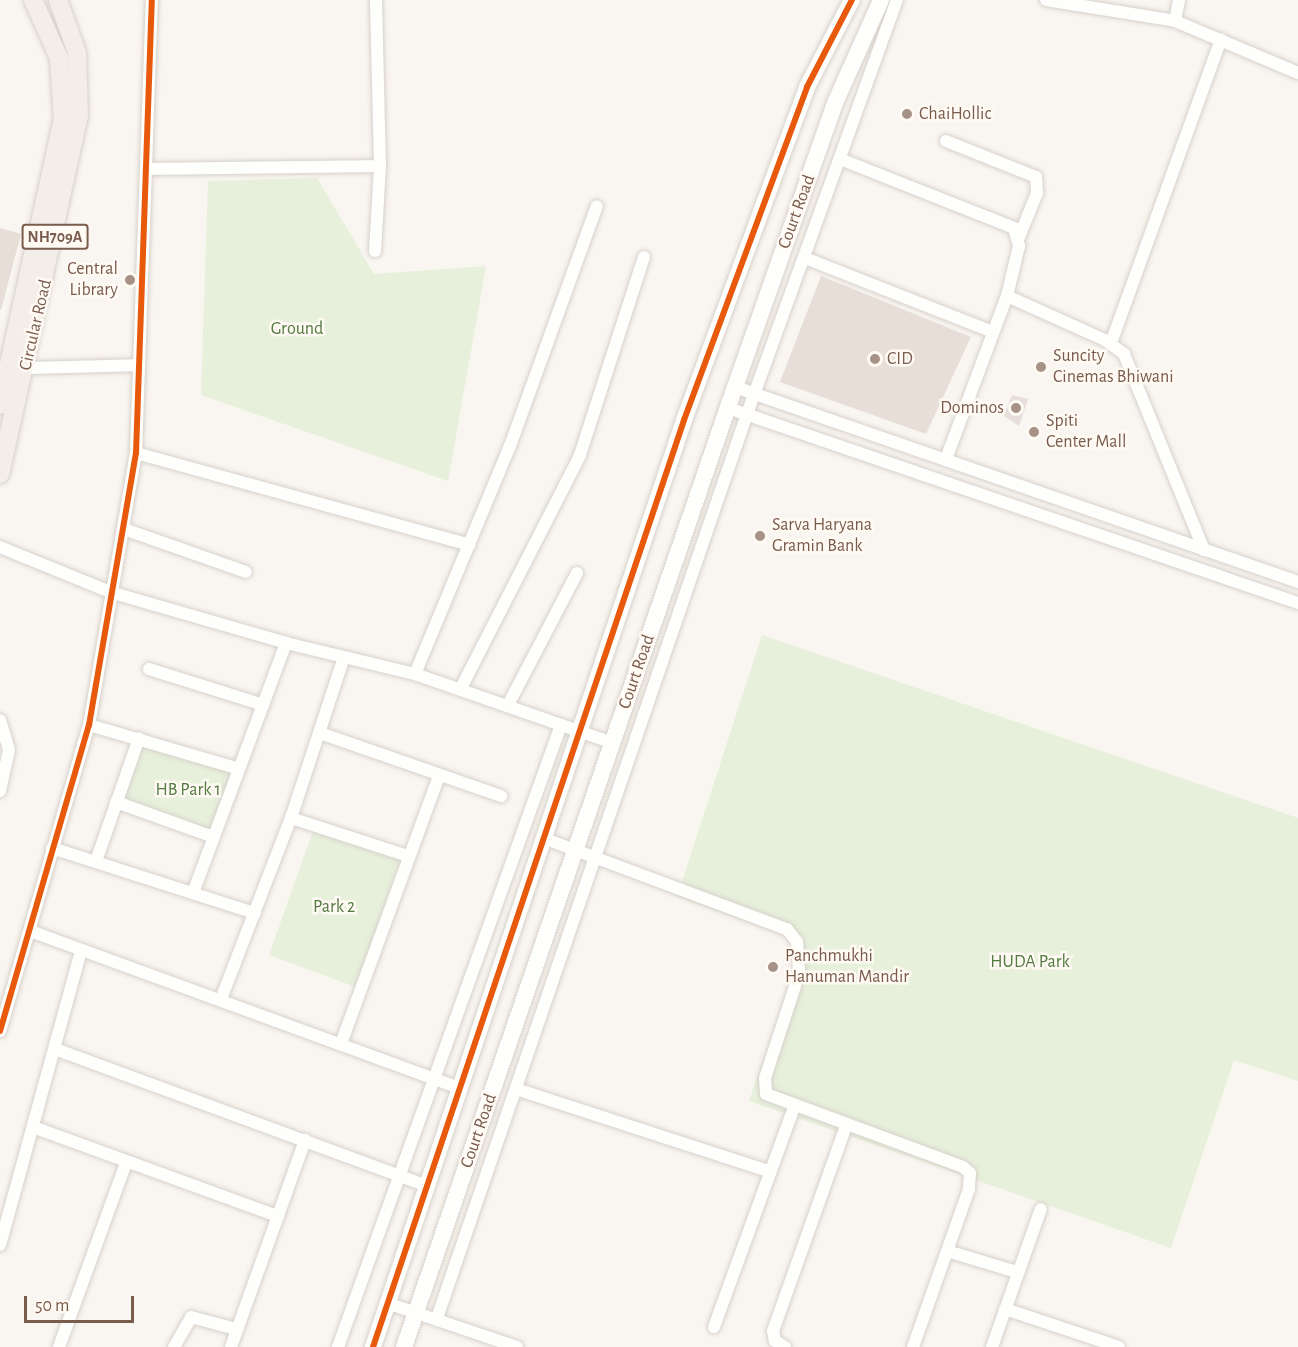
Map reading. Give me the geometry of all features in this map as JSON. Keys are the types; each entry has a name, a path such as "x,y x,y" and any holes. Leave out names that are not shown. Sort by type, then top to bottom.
{"main road":[{"name":"NH709A","path":"0,405 63,119 59,58 33,0"},
{"name":"Circular Road","path":"0,474 27,368 82,94 76,53 58,0"}],"street":[{"path":"0,1031 88,725 136,453 152,0"},
{"path":"375,251 380,166 376,0"},
{"path":"373,1347 390,1304 578,730 754,222 807,87 852,0"},
{"name":"Court Road","path":"404,1347 835,104 880,0"},
{"path":"437,1318 754,393 897,0"},
{"path":"1046,0 1103,3 1175,21 1298,72"},
{"path":"1175,21 1179,0"},
{"path":"1111,343 1221,39"},
{"path":"946,141 1036,177 1037,193 1019,237 1007,296 946,459"},
{"path":"840,159 1010,225 1019,237"},
{"path":"147,169 380,166"},
{"path":"415,674 470,545 597,206"},
{"path":"461,688 580,455 644,257"},
{"path":"805,258 993,332"},
{"path":"1007,296 1111,343 1128,361 1204,550"},
{"path":"27,368 138,365"},
{"path":"735,387 1298,582"},
{"path":"728,408 1298,603"},
{"path":"136,453 470,545"},
{"path":"124,529 246,572"},
{"path":"0,547 113,593 286,643 415,674 461,688 613,743"},
{"path":"507,705 577,573"},
{"path":"193,893 286,643"},
{"path":"221,999 291,818 344,657"},
{"path":"149,669 263,705"},
{"path":"0,720 8,738 8,765 0,791"},
{"path":"338,1347 561,724"},
{"path":"88,725 140,738 239,769"},
{"path":"320,733 501,796"},
{"path":"0,749 8,738"},
{"path":"96,861 140,738"},
{"path":"342,1041 439,776"},
{"path":"116,802 214,837"},
{"path":"291,818 408,856"},
{"path":"543,838 781,925 794,935 800,952 796,986 764,1084 766,1094 794,1107 967,1170 969,1189 913,1347"},
{"path":"52,848 255,913"},
{"path":"30,931 81,951 342,1041 460,1088"},
{"path":"0,1245 81,951"},
{"path":"55,1049 428,1186"},
{"path":"516,1089 769,1171"},
{"path":"714,1327 794,1107"},
{"path":"785,1347 775,1341 773,1331 846,1126"},
{"path":"33,1127 126,1163 278,1216"},
{"path":"231,1347 305,1140"},
{"path":"59,1347 126,1163"},
{"path":"992,1347 1041,1209"},
{"path":"947,1251 1017,1272"},
{"path":"390,1304 437,1318 517,1347"},
{"path":"1005,1309 1119,1347"},
{"path":"174,1347 191,1317 236,1329"}],"green space":[{"name":"Ground","path":"317,178 374,274 486,266 448,481 201,395 208,181"},
{"name":"HUDA Park","path":"762,635 1298,818 1298,1081 1234,1060 1171,1248 749,1101 805,942 677,897"},
{"name":"HB Park 1","path":"141,741 236,771 213,834 120,801"},
{"name":"Park 2","path":"313,831 400,860 356,987 269,955"}],"building":[{"path":"0,228 21,234 1,310 0,310"},
{"name":"CID","path":"821,276 971,337 926,434 780,382"},
{"name":"Dominos","path":"1012,395 1028,399 1019,426 1004,416"}],"cycle path":[{"path":"0,1031 89,725 136,453 152,0"},
{"path":"373,1347 684,420 807,87 852,0"}],"place":[{"name":"ChaiHollic","path":"907,114"},
{"name":"Central Library","path":"130,280"},
{"name":"CID","path":"875,359"},
{"name":"Suncity Cinemas Bhiwani","path":"1041,367"},
{"name":"Dominos","path":"1016,408"},
{"name":"Spiti Center Mall","path":"1034,432"},
{"name":"Sarva Haryana Gramin Bank","path":"760,536"},
{"name":"Panchmukhi Hanuman Mandir","path":"773,967"}]}
